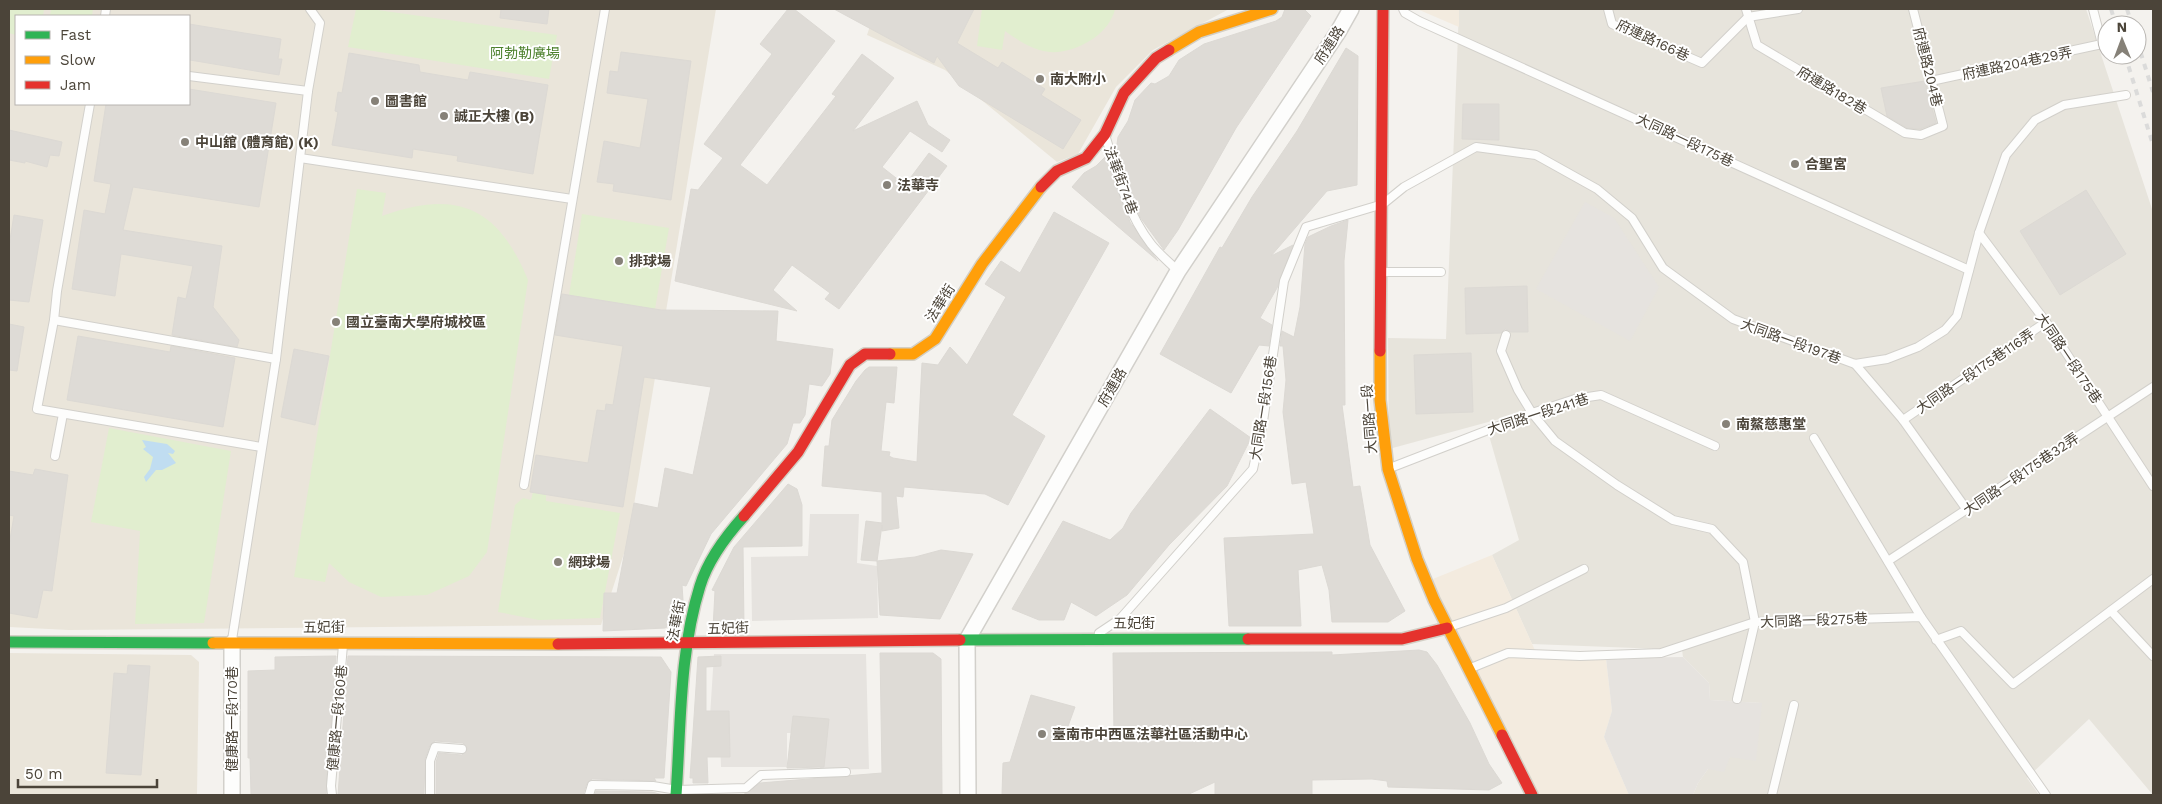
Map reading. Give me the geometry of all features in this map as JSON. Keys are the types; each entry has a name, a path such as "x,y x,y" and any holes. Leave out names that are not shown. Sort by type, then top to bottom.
{"street":[{"name":"法華街","path":"676,793 686,644 700,585 723,540 798,452 850,365 865,354 913,354 935,339 982,264 1032,196 1057,171 1086,158 1105,134 1124,93 1156,58 1199,32 1272,9"},
{"name":"府連路","path":"966,640 1178,271 1338,32 1351,9"},
{"name":"大同路一段","path":"1383,9 1380,400 1388,469 1417,559 1447,628 1469,669 1527,794"},
{"name":"五妃街","path":"9,642 232,643 344,641 686,644 783,640 1091,638 1402,639 1447,628"},
{"path":"966,640 968,795"},
{"name":"健康路一段170巷","path":"232,643 232,795"}],"lane":[{"path":"232,643 276,359 308,91 320,23 310,9"},
{"path":"524,485 605,9"},
{"name":"大同路一段175巷","path":"1403,9 1405,13 1419,21 1969,270"},
{"name":"府連路166巷","path":"1608,9 1612,24 1702,63 1748,17"},
{"name":"府連路182巷","path":"1746,9 1757,45 1905,133 1921,135 1943,126"},
{"path":"1748,17 1798,9"},
{"name":"府連路204巷","path":"1913,9 1943,126"},
{"name":"府連路204巷29弄","path":"1931,81 2102,44 2093,9"},
{"path":"190,76 308,91"},
{"name":"大同路一段197巷","path":"1383,204 1404,187 1476,147 1536,155 1597,189 1632,218 1663,268 1733,319 1855,364 1887,358 1918,347 1945,330 1958,316 1969,270 2006,155 2035,120 2064,105 2126,95"},
{"path":"90,105 57,291 54,320 37,409 261,447"},
{"name":"法華街74巷","path":"1105,134 1126,198 1137,224 1152,245 1178,271"},
{"path":"300,158 572,199"},
{"name":"大同路一段156巷","path":"1091,638 1120,620 1253,469 1262,428 1284,281 1306,227 1383,204"},
{"name":"大同路一段175巷","path":"1980,234 2046,322 2153,486"},
{"path":"1380,272 1441,272"},
{"path":"54,320 276,359"},
{"name":"大同路一段175巷116弄","path":"1903,420 2046,322"},
{"path":"1506,335 1501,351 1518,390 1532,413 1555,441 1617,485 1673,520 1712,529 1743,562 1755,622 1737,699"},
{"path":"1855,364 1903,420 1967,510"},
{"name":"大同路一段175巷32弄","path":"1888,561 2153,387"},
{"name":"大同路一段241巷","path":"1388,469 1532,413 1575,400 1601,395 1715,446"},
{"path":"55,456 63,414"},
{"path":"1814,438 1921,617 2046,795"},
{"path":"1447,628 1506,608 1584,569"},
{"path":"1936,640 1961,631 2013,684 2153,579"},
{"path":"2111,611 2153,656"},
{"name":"大同路一段275巷","path":"1469,669 1508,654 1580,656 1661,653 1755,622 1921,617"},
{"name":"健康路一段160巷","path":"332,795 331,786 344,641"},
{"path":"1772,795 1794,705"},
{"path":"430,795 430,761 434,747 462,749"},
{"path":"589,795 592,785 653,786 676,793 746,788 761,775 846,772"}],"shaded area":[{"name":"國立臺南大學府城校區","path":"9,9 716,9 628,541 601,625 69,630 9,627"},
{"name":"南大附小","path":"835,9 1229,9 1153,50 1116,87 1078,154 1057,162 945,70 867,35 870,26"},
{"path":"1417,9 1459,9 1459,27"},
{"path":"1459,9 2086,9 2097,42 2097,65 2104,65 2153,212 2153,795 2089,719 2027,778 2039,795 1693,795 1698,783 1708,769 1730,757 1761,703 1710,700 1709,683 1683,657 1681,642 1661,649 1532,644 1492,555 1519,540 1488,432 1537,415 1520,391 1504,351 1512,320 1505,323 1498,352 1525,412 1389,449 1388,338 1446,339"},
{"path":"1585,202 1614,218 1659,287 1630,341 1536,289"},
{"path":"810,514 859,514 857,563 877,566 878,618 752,621 751,557 808,556"},
{"path":"1492,555 1538,657 1606,658 1612,711 1604,737 1629,795 1536,795 1428,581"},
{"path":"9,653 191,655 199,662 197,795 9,795"},
{"path":"714,654 866,654 869,769 820,770 818,723 796,733 787,733 787,767 721,767 719,714 710,716"},
{"path":"1683,657 1709,683 1710,700 1762,703 1756,761 1730,757 1724,772 1708,769 1698,783 1693,795 1629,795 1604,737 1612,711 1606,658"}],"green space":[{"path":"9,9 44,9 43,15 15,15 15,35 9,33"},
{"path":"51,9 93,9 92,15 50,15"},
{"name":"阿勃勒廣場","path":"356,9 370,9 557,35 549,79 348,47"},
{"path":"982,9 1115,9 1112,17 1101,32 1085,44 1066,51 1050,52 1029,46 1005,31 1002,50 977,46"},
{"path":"357,189 386,193 382,216 432,204 453,205 472,210 503,235 516,255 528,280 487,552 469,576 427,595 381,597 349,582 329,563 325,582 294,577"},
{"name":"排球場","path":"582,214 669,228 655,309 569,295"},
{"path":"109,428 231,451 204,623 135,624 140,531 91,522"},
{"name":"網球場","path":"533,492 546,494 546,501 620,513 600,618 539,620 498,612 515,505 523,498 531,500"}],"water":[{"path":"142,440 167,444 175,451 173,454 168,453 176,463 162,470 156,470 146,482 144,477 150,469 153,457 143,449 146,447"}],"building":[{"path":"501,9 549,9 547,24 500,18"},
{"path":"788,9 794,9 835,41 740,165 767,185 836,96 832,94 862,54 894,78 853,131 917,101 928,125 950,140 942,152 910,131 882,167 905,185 929,153 947,166 839,309 825,299 830,293 792,265 773,290 797,311 675,281 691,189 698,190 723,158 704,144 772,54 760,44"},
{"path":"834,9 974,9 957,43 998,68 1002,62 1045,89 1041,95 1081,120 1063,149 959,86 937,56 934,63"},
{"path":"1285,9 1304,9 1311,16 1236,128 1178,230 1164,250 1140,217 1116,151 1118,137 1128,121 1135,100 1151,83 1155,84 1169,76 1179,60 1204,44 1276,21 1282,17"},
{"path":"190,24 281,39 278,59 282,59 279,75 190,60"},
{"path":"1346,48 1358,56 1357,185 1327,191 1271,256 1293,245 1277,288 1260,318 1272,325 1269,346 1259,345 1231,393 1160,354 1220,247 1222,248 1252,197 1297,131"},
{"path":"621,52 691,61 671,200 613,191 614,184 597,182 604,141 640,148 648,99 607,93 610,71 618,72"},
{"name":"誠正大樓 (B)","path":"349,53 419,65 420,72 468,80 470,72 548,85 533,174 457,161 458,156 413,149 412,158 332,145 338,112 335,111 338,92 342,93"},
{"path":"1925,81 1936,123 1920,129 1907,128 1887,116 1881,88"},
{"name":"中山舘 (體育館) (K)","path":"190,89 276,103 259,207 133,187 123,230 222,246 213,307 239,340 237,347 172,335 178,297 186,299 193,266 121,254 115,296 72,289 84,210 105,214 111,184 94,181 106,105 190,105"},
{"path":"1463,104 1499,104 1499,140 1462,139"},
{"path":"9,130 62,142 59,156 50,155 47,167 25,161 25,163 9,160"},
{"path":"1106,156 1130,222 1158,261 1072,187 1084,173 1096,166"},
{"path":"2086,190 2126,254 2060,295 2020,231"},
{"path":"1054,212 1109,243 1012,415 1045,436 1008,505 985,494 904,487 903,497 896,496 899,528 882,531 882,525 877,561 861,560 866,521 882,523 882,492 822,486 825,446 829,446 832,420 865,370 869,367 897,367 894,403 886,402 881,451 890,452 889,456 893,458 917,462 922,363 938,365 950,347 967,365 1006,297 985,284 1001,261 1020,273"},
{"path":"14,215 43,220 29,302 9,300 9,246"},
{"path":"1348,220 1344,261 1345,405 1342,405 1353,487 1360,486 1370,545 1405,611 1388,622 1332,622 1329,590 1322,565 1298,570 1301,626 1229,626 1224,538 1314,534 1306,482 1292,484 1283,412 1286,380 1283,346 1280,346 1282,331 1294,337 1300,307 1305,244 1308,237"},
{"path":"1527,286 1528,332 1511,332 1505,329 1501,333 1466,334 1465,288"},
{"path":"562,294 661,310 778,311 776,341 833,349 830,374 822,386 809,384 805,415 800,423 793,423 787,444 711,534 686,586 682,585 683,600 678,621 665,628 603,631 604,593 617,593 634,503 658,508 665,468 693,475 711,387 644,377 623,507 530,492 536,455 588,463 597,410 605,411 606,404 613,405 623,346 555,335"},
{"path":"9,324 24,327 17,371 9,370"},
{"path":"78,336 170,352 171,346 235,358 223,427 67,400"},
{"path":"294,349 329,356 315,425 281,417"},
{"path":"1471,353 1473,412 1416,414 1414,355"},
{"path":"1210,409 1251,438 1227,486 1169,545 1127,595 1096,616 1071,602 1064,620 1039,620 1012,609 1063,521 1110,540 1123,528 1131,513"},
{"path":"35,469 68,475 52,591 43,590 37,618 9,613 9,545 14,516 9,515 9,471 33,475"},
{"path":"788,484 797,489 802,505 802,546 743,547 744,628 713,629 715,591 712,590 734,547"},
{"path":"941,550 973,554 940,619 880,615 877,561 915,557"},
{"path":"1419,650 1427,652 1437,665 1470,723 1489,764 1502,783 1489,790 1388,787 1387,781 1372,779 1312,780 1312,795 1215,795 1215,782 1187,795 1002,795 1003,763 1010,762 1031,695 1075,707 1063,740 1114,736 1113,653 1332,652 1332,655"},
{"path":"880,653 933,653 941,659 942,795 743,795 760,783 882,773"},
{"path":"336,656 326,795 251,795 250,758 248,758 248,671 275,670 275,657"},
{"path":"348,656 661,657 671,672 664,778 654,778 656,781 592,779 587,783 583,795 436,795 436,762 439,753 462,755 468,749 463,743 435,741 430,745 425,759 424,795 338,795"},
{"path":"721,656 721,666 706,667 706,711 729,711 730,757 707,757 708,783 693,783 693,778 690,778 698,657"},
{"path":"128,665 150,666 141,775 106,773 114,673 127,674"},
{"path":"793,716 829,719 824,767 787,768"},
{"path":"596,791 652,792 663,795 595,795"}],"railway":[{"path":"2111,9 2113,15"},
{"path":"2127,9 2129,15"},
{"path":"2128,65 2153,145"},
{"path":"2145,65 2153,92"}],"traffic: fast":[{"path":"676,795 684,663 693,611 703,576 724,540 744,516"},
{"path":"960,640 1248,639"},
{"path":"9,642 213,643"}],"traffic: slow":[{"path":"1169,50 1199,32 1272,9"},
{"path":"890,354 913,354 935,339 982,264 1041,187"},
{"path":"1380,351 1380,400 1388,469 1417,559 1434,600 1502,735"},
{"path":"213,643 558,644"}],"traffic: jam":[{"path":"1380,351 1383,9"},
{"path":"1041,187 1057,171 1086,158 1105,134 1124,93 1156,58 1169,50"},
{"path":"744,516 798,452 850,365 865,354 890,354"},
{"path":"1248,639 1402,639 1447,628"},
{"path":"558,644 960,640"},
{"path":"1502,735 1532,795"}],"place":[{"name":"南大附小","path":"1040,79"},
{"name":"圖書館","path":"375,101"},
{"name":"誠正大樓 (B)","path":"444,116"},
{"name":"中山舘 (體育館) (K)","path":"185,142"},
{"name":"合聖宮","path":"1795,164"},
{"name":"法華寺","path":"887,185"},
{"name":"排球場","path":"619,261"},
{"name":"國立臺南大學府城校區","path":"336,322"},
{"name":"南鰲慈惠堂","path":"1726,424"},
{"name":"網球場","path":"558,562"},
{"name":"臺南市中西區法華社區活動中心","path":"1042,734"}]}
